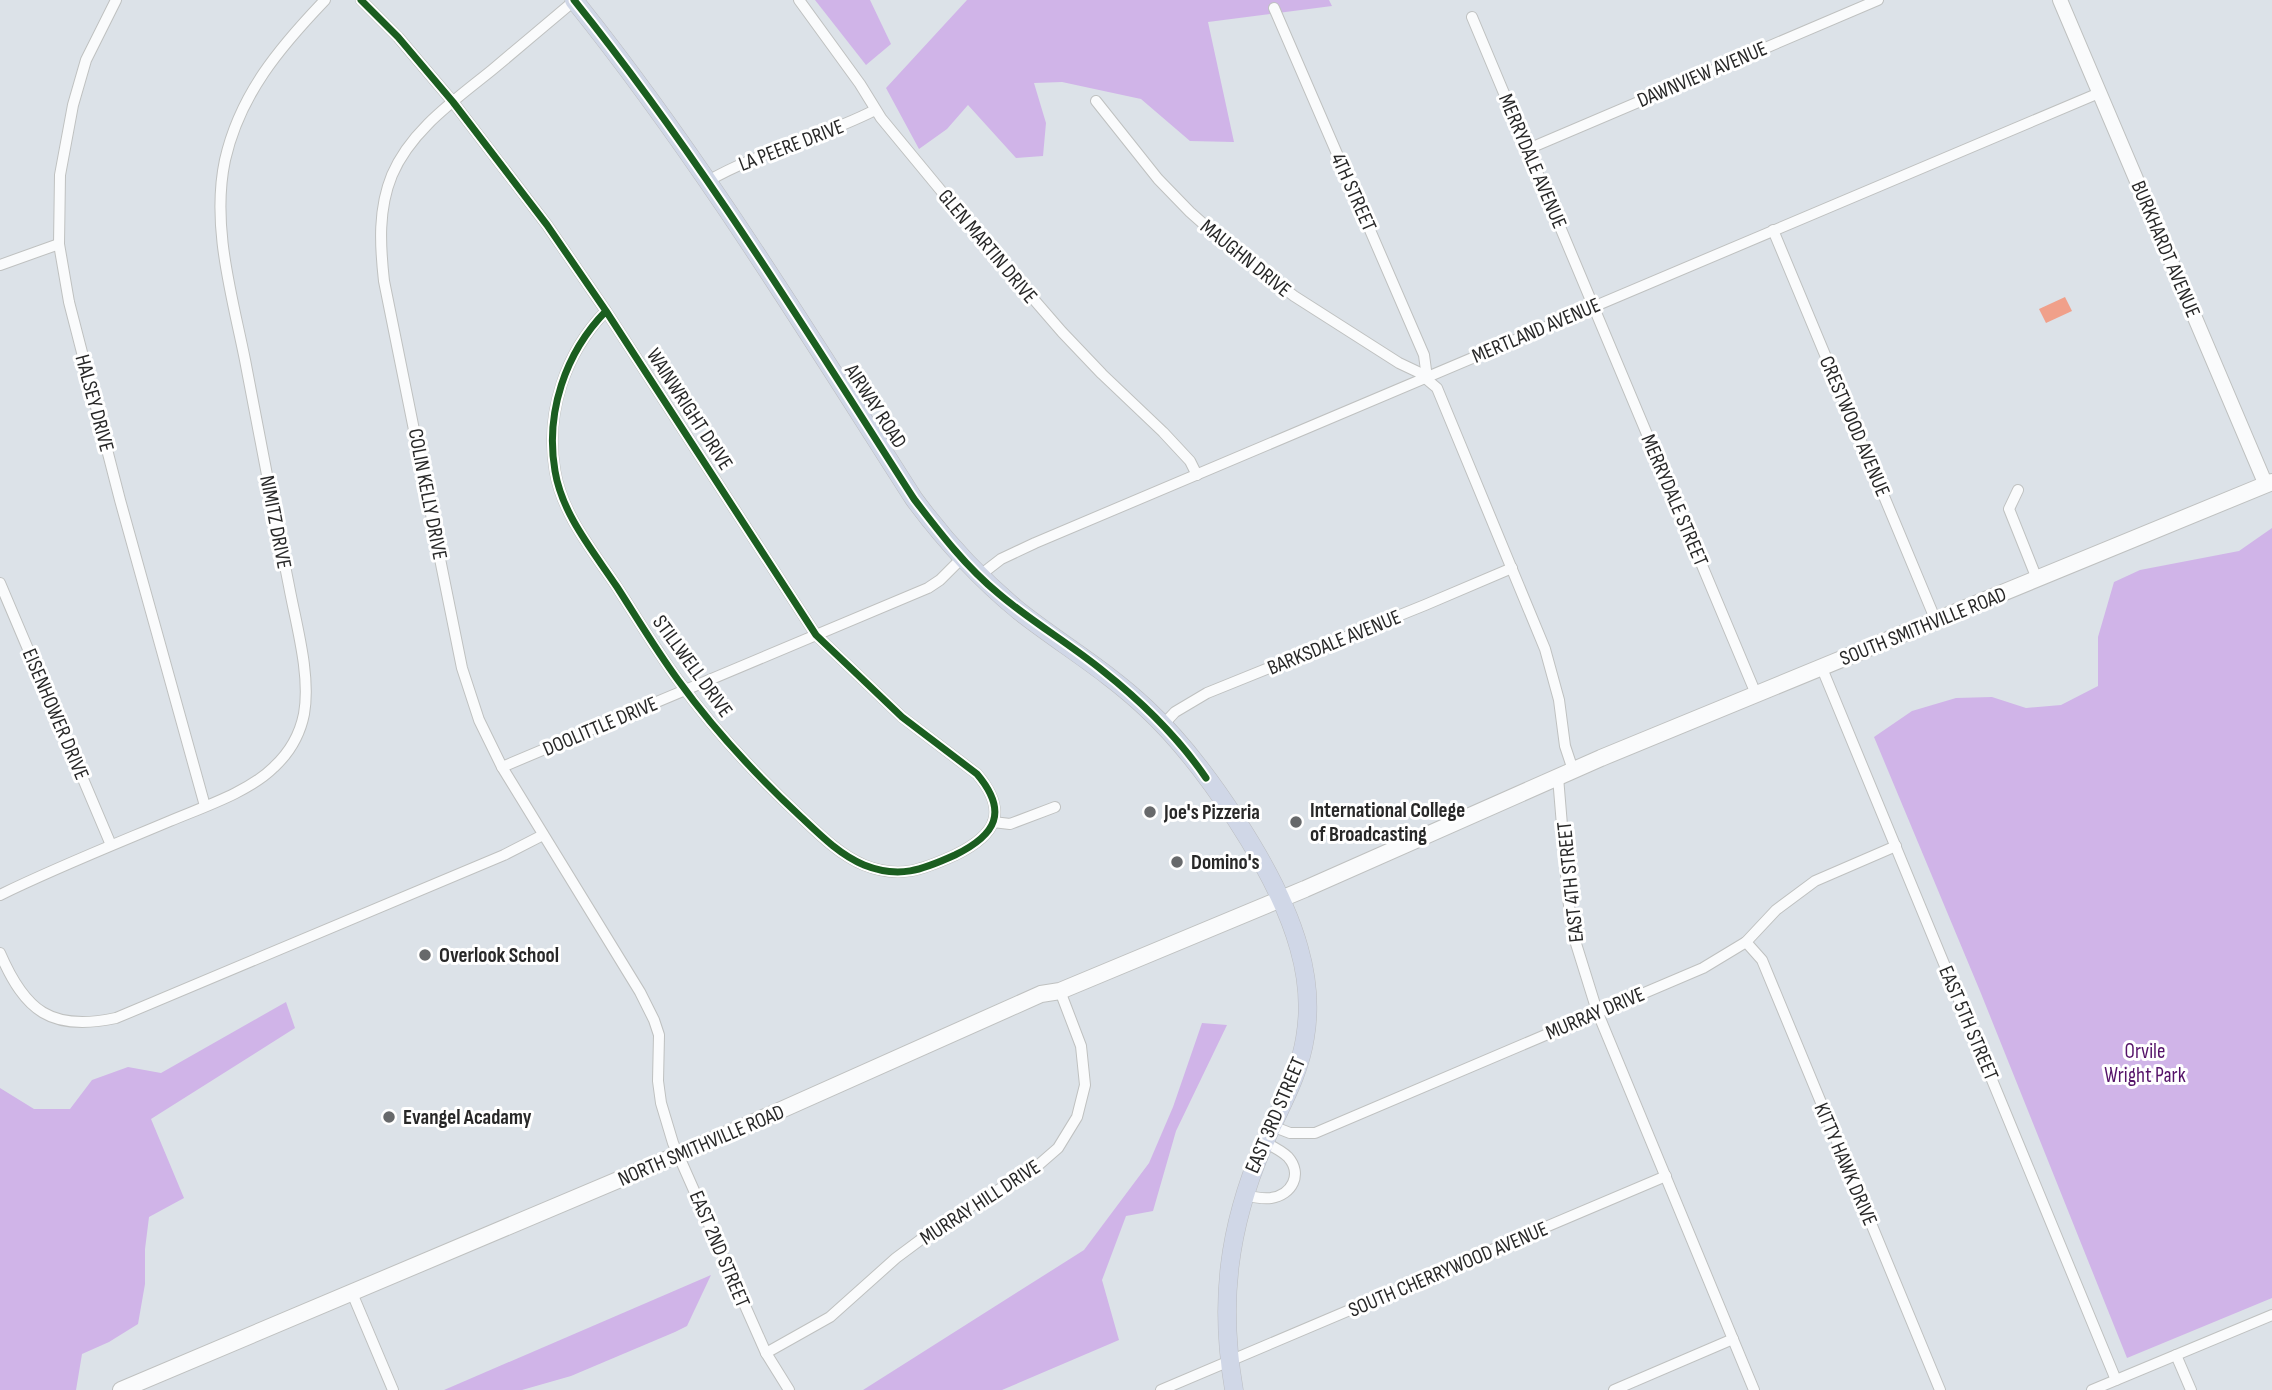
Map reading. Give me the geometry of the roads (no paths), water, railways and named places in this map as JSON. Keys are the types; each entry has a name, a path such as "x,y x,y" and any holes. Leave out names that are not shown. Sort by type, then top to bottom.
{"main road":[{"name":"AIRWAY ROAD","path":"574,1 608,43 708,181 914,499 979,576 1022,613 1101,669 1163,725 1206,778"},
{"name":"SOUTH SMITHVILLE ROAD","path":"1573,770 1821,666 2270,488"},
{"path":"1279,899 1573,770"},
{"name":"EAST 3RD STREET","path":"1206,778 1247,839 1279,899 1300,950 1307,1006 1302,1054 1292,1084 1243,1195 1234,1234 1226,1326 1234,1390"},
{"name":"NORTH SMITHVILLE ROAD","path":"121,1390 678,1154 1041,994 1060,991 1279,899"}],"street":[{"name":"HALSEY DRIVE","path":"116,0 86,60 73,105 61,175 59,244 69,302 205,806"},
{"name":"NIMITZ DRIVE","path":"0,895 53,869 205,806 262,778 273,769 293,743 304,712 301,650 229,281 220,205 226,158 244,102 277,52 325,0"},
{"name":"WAINWRIGHT DRIVE","path":"361,0 398,37 453,102 547,225 606,311 816,635 902,717 976,774 991,795 995,806 993,822"},
{"name":"GLEN MARTIN DRIVE","path":"799,0 860,84 875,110 1046,314 1102,374 1163,432 1190,461 1197,475"},
{"name":"DAWNVIEW AVENUE","path":"1528,149 1878,0"},
{"name":"BURKHARDT AVENUE","path":"2060,0 2270,488"},
{"name":"COLIN KELLY DRIVE","path":"574,1 416,135 393,173 383,207 381,256 462,668 479,720 502,767 640,992 654,1020"},
{"name":"4TH STREET","path":"1274,8 1424,355 1427,378"},
{"name":"MERRYDALE AVENUE","path":"1472,17 1593,306"},
{"name":"MERTLAND AVENUE","path":"979,576 1001,559 1035,543 2099,93"},
{"name":"MAUGHN DRIVE","path":"1096,101 1158,179 1226,244 1294,296 1364,342 1427,378"},
{"name":"LA PEERE DRIVE","path":"708,181 748,161 847,124 875,110"},
{"name":"CRESTWOOD AVENUE","path":"1773,230 1936,621"},
{"path":"0,265 59,244"},
{"name":"MERRYDALE STREET","path":"1593,306 1756,694"},
{"name":"STILLWELL DRIVE","path":"606,311 591,326 579,345 560,388 553,430 555,473 566,506 582,534 685,690 731,747 781,799 823,837 862,864 895,872 924,869 981,841 993,822"},
{"path":"1427,378 1437,388 1545,649 1553,676 1565,746 1573,770"},
{"path":"2018,490 2009,509 2037,579"},
{"name":"DOOLITTLE DRIVE","path":"502,767 928,588 962,558"},
{"name":"BARKSDALE AVENUE","path":"1163,725 1175,712 1207,693 1425,606 1512,568"},
{"name":"EISENHOWER DRIVE","path":"0,583 111,845"},
{"name":"EAST 5TH STREET","path":"1821,666 2116,1380"},
{"name":"EAST 4TH STREET","path":"1558,777 1567,898 1573,934 1597,1011 1754,1390"},
{"path":"993,822 1010,824 1055,807"},
{"path":"0,953 19,992 45,1014 79,1023 116,1018 491,860 543,835"},
{"name":"MURRAY DRIVE","path":"1268,1134 1315,1133 1703,968 1746,942 1776,910 1815,881 1896,846"},
{"name":"KITTY HAWK DRIVE","path":"1746,942 1762,960 1940,1390"},
{"name":"MURRAY HILL DRIVE","path":"766,1353 822,1322 896,1258 943,1223 1035,1168 1058,1148 1077,1117 1085,1085 1081,1046 1060,991"},
{"name":"EAST 2ND STREET","path":"654,1020 660,1045 658,1081 668,1130 766,1353 789,1390"},
{"path":"1243,1195 1273,1198 1291,1188 1294,1181 1293,1164 1268,1134"},
{"name":"SOUTH CHERRYWOOD AVENUE","path":"1161,1390 1666,1176"},
{"path":"352,1293 393,1390"},
{"path":"2092,1390 2272,1315"},
{"path":"1614,1390 1733,1339"},
{"path":"2176,1355 2191,1390"}],"place":[{"name":"Joe's Pizzeria","path":"1150,812"},
{"name":"International College of Broadcasting","path":"1296,822"},
{"name":"Domino's","path":"1177,862"},
{"name":"Overlook School","path":"425,955"},
{"name":"Evangel Acadamy","path":"389,1117"}],"park label":[{"name":"Orvile Wright Park","path":"2145,1063"}]}
